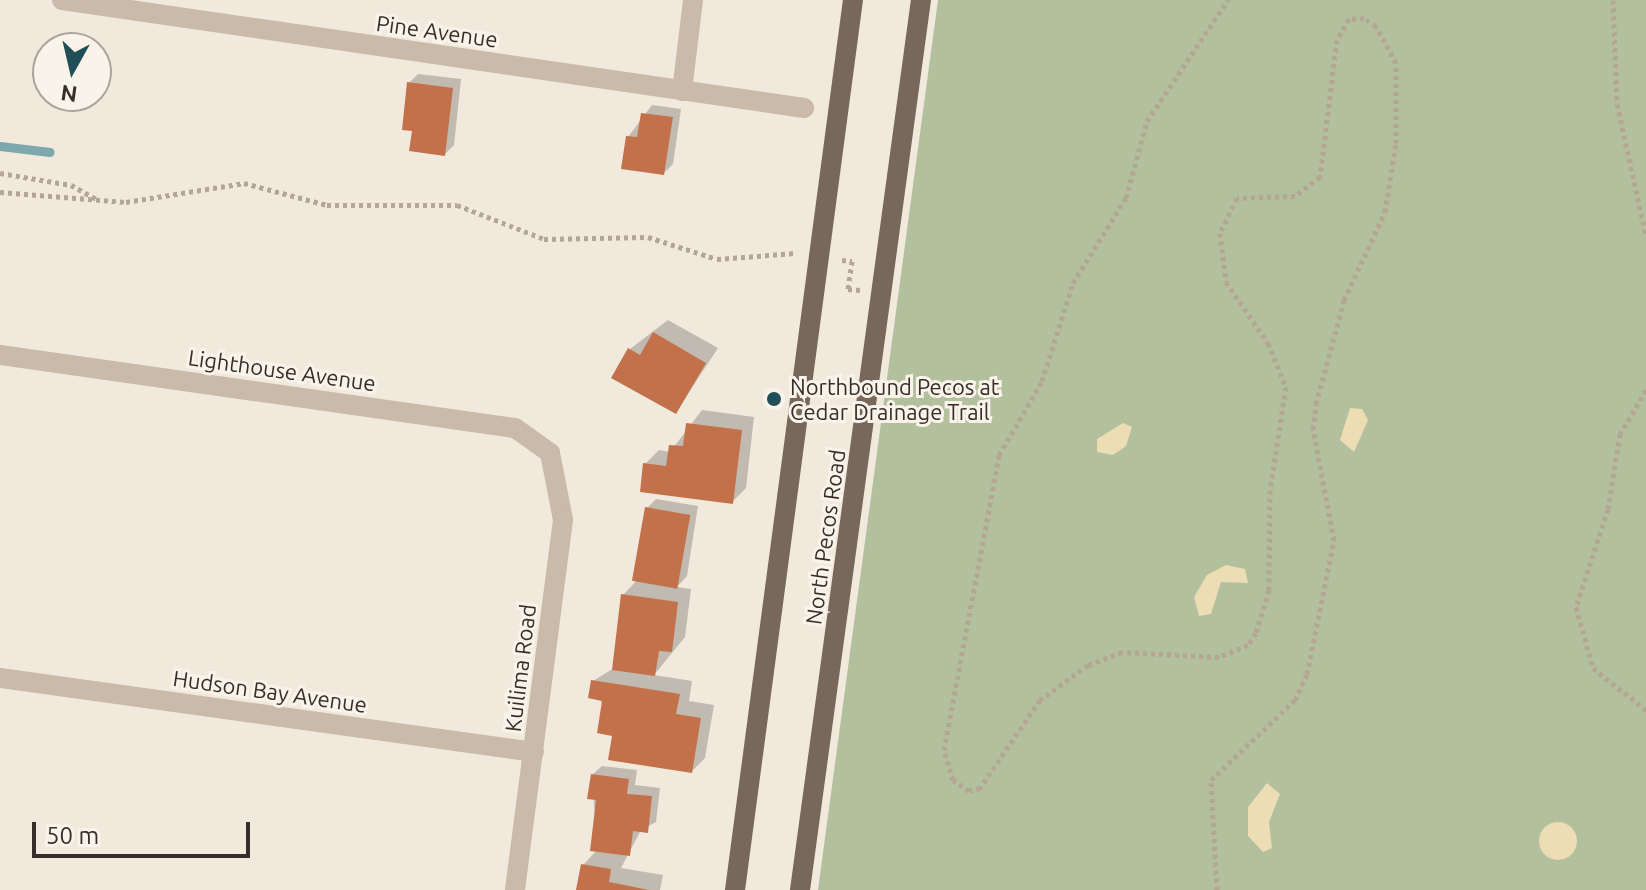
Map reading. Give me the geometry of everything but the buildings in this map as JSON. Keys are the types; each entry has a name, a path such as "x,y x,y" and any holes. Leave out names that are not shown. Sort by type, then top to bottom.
{"main road":[{"name":"North Pecos Road","path":"735,890 853,0"},
{"name":"North Pecos Road","path":"800,890 921,0"}],"street":[{"name":"Pine Avenue","path":"62,0 804,108"},
{"path":"682,91 693,0"},
{"name":"Lighthouse Avenue","path":"0,355 515,428 550,453"},
{"name":"Kuilima Road","path":"515,890 563,520 550,453"},
{"name":"Hudson Bay Avenue","path":"0,678 534,752"}],"path":[{"path":"1217,890 1211,780 1295,700 1307,674 1334,540 1313,429 1316,404 1344,300 1385,212 1396,143 1396,63 1376,26 1364,18 1349,19 1337,40 1320,177 1295,196 1237,198 1220,233 1226,282 1268,343 1286,387 1270,490 1269,590 1256,633 1248,645 1219,657 1122,652 1088,665 1040,700 980,788 969,791 953,780 944,750 999,455 1042,381 1073,283 1126,198 1147,121 1228,0"},
{"path":"1613,0 1617,104 1646,236"},
{"path":"0,173 71,185 99,201"},
{"path":"0,192 99,201 257,184 338,207 457,205 544,239 648,237 717,259 791,253"},
{"path":"848,289 852,261"},
{"path":"1646,390 1620,434 1608,509 1576,607 1593,668 1646,710"}],"green space":[{"path":"938,0 1646,0 1646,890 818,890"}],"sand":[{"path":"1350,408 1362,409 1368,420 1354,452 1340,440"},
{"path":"1123,423 1132,427 1126,446 1113,455 1097,452 1097,439"},
{"path":"1226,565 1245,569 1248,583 1221,582 1211,614 1199,616 1194,597 1207,575"},
{"path":"1267,783 1280,794 1269,822 1272,848 1263,852 1248,836 1248,807"},
{"path":"1558,822 1571,828 1577,841 1571,854 1558,860 1545,854 1539,841 1545,828"}],"waterway":[{"path":"0,146 50,152"}],"place":[{"name":"Northbound Pecos at Cedar Drainage Trail","path":"774,399"}]}
